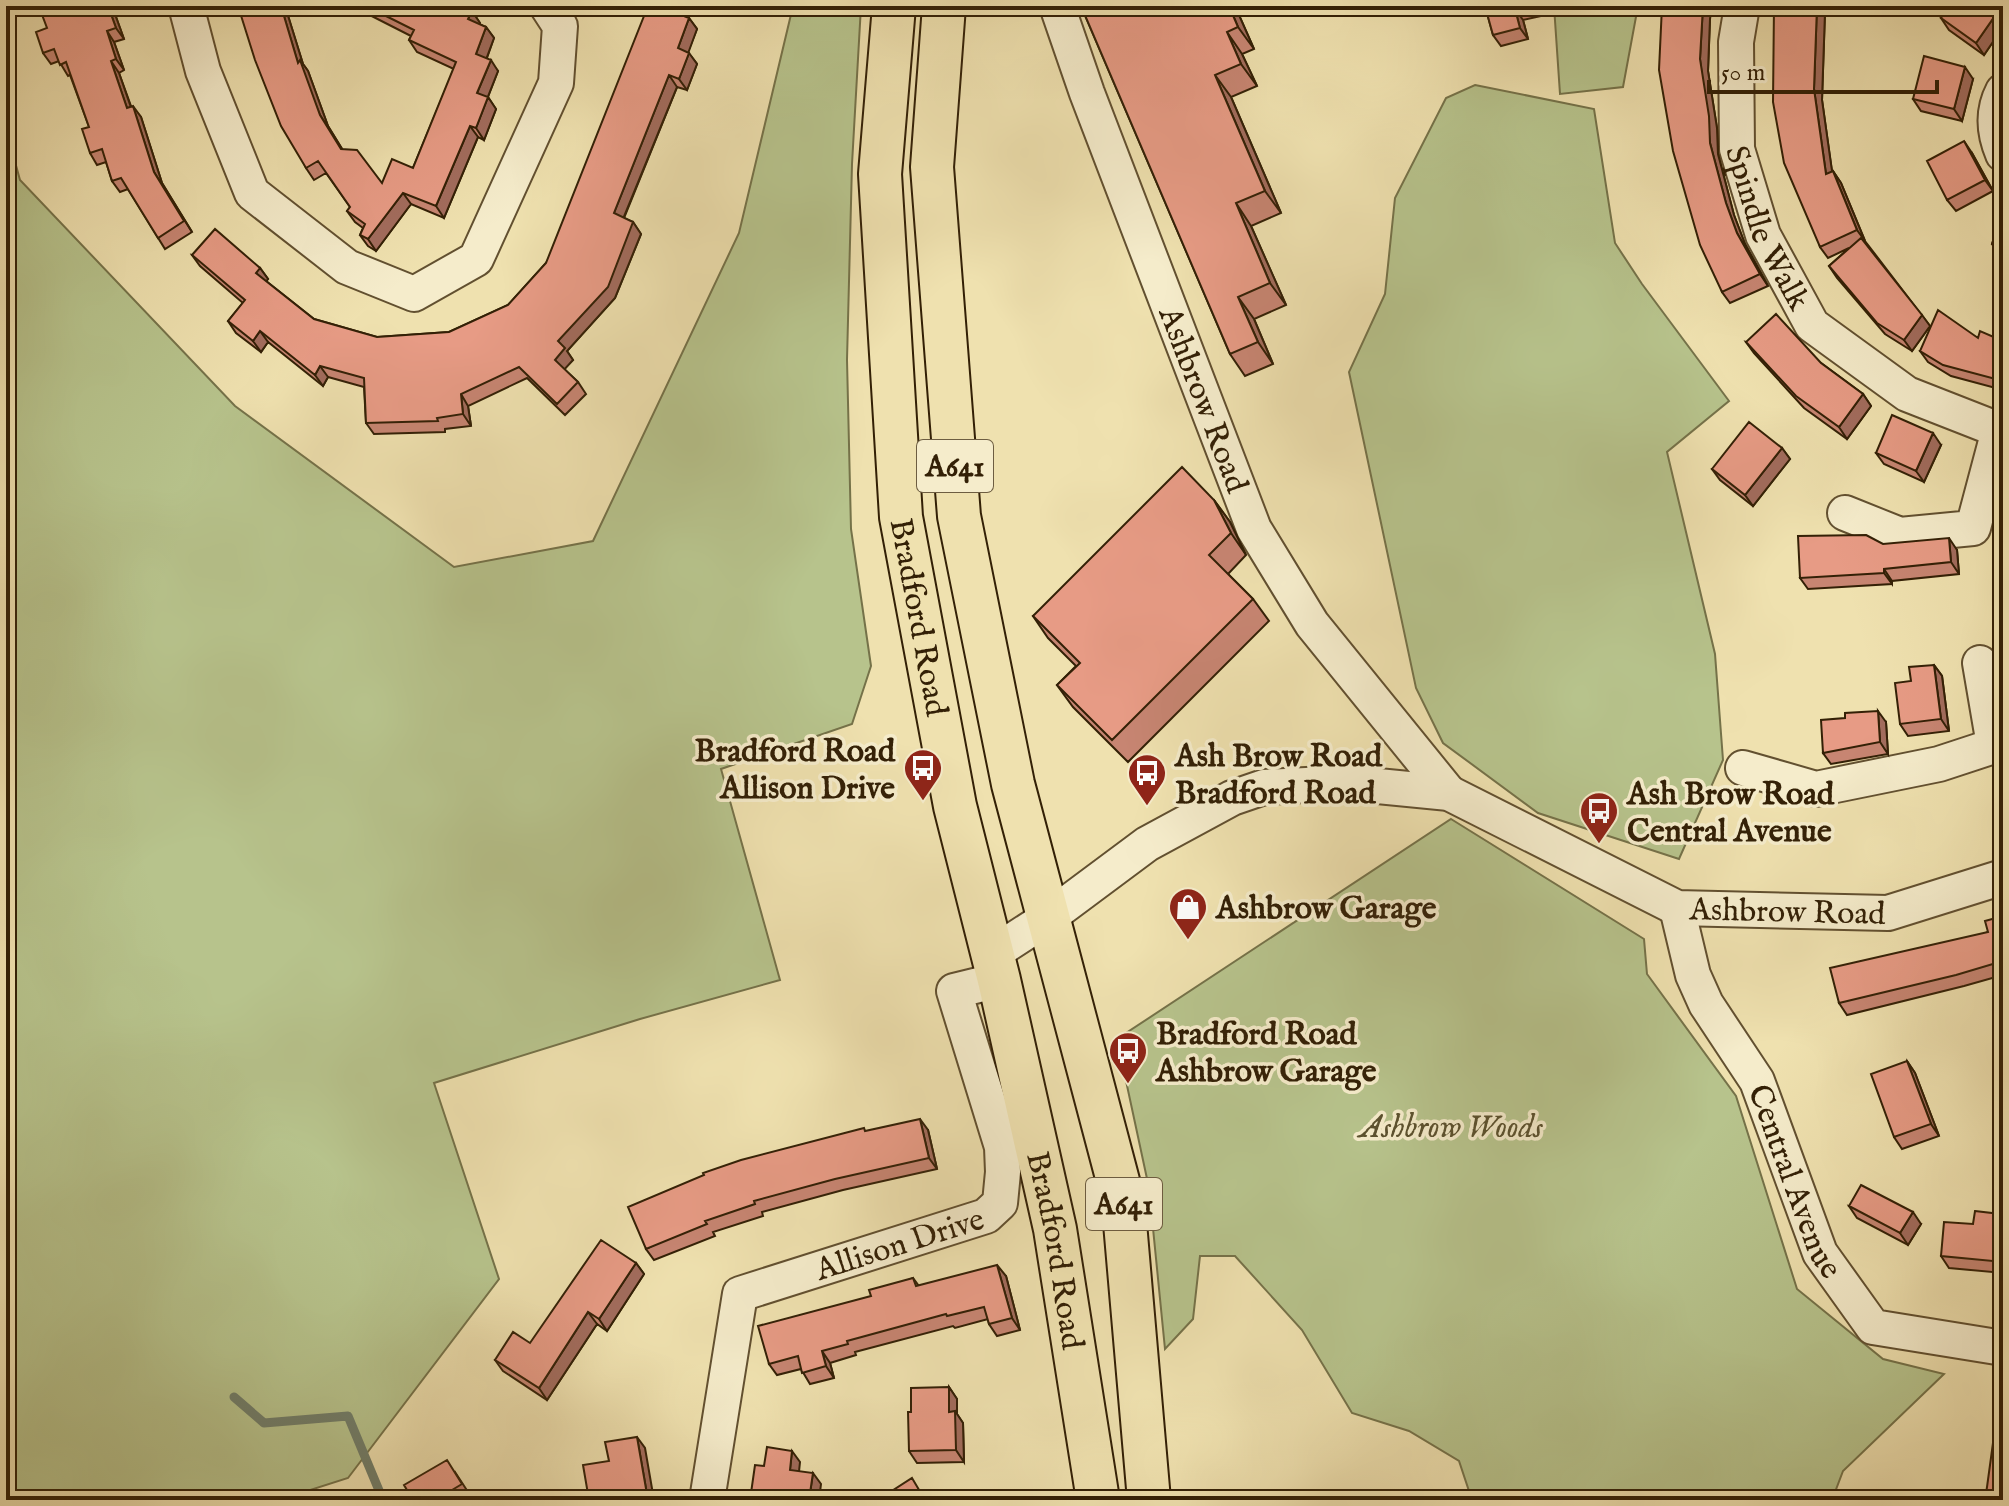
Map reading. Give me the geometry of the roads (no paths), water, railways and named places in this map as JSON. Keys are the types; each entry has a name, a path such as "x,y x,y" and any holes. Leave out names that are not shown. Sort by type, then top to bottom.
{"main road":[{"name":"Bradford Road","path":"894,6 880,174 901,517 955,806 1055,1229 1098,1500"},
{"name":"Bradford Road","path":"944,6 932,167 959,516 1013,784 1049,917"},
{"name":"A641","path":"1049,917 1123,1200 1149,1500"}],"street":[{"path":"186,6 203,71 252,193 347,267 414,294 476,259 556,83 560,26 547,6"},
{"name":"Ashbrow Road","path":"1057,6 1087,93 1254,529 1312,624 1449,793"},
{"name":"Spindle Walk","path":"1742,6 1736,42 1737,149 1763,235 1812,325 1907,394 2001,430 1973,528 1900,535 1845,513"},
{"path":"2003,91 1996,106 1998,142 2003,154"},
{"path":"1743,768 1816,789 1939,764 1998,744 1980,663"},
{"name":"Ashbrow Road","path":"995,967 1049,917 1147,844 1232,798 1264,787 1347,783 1449,793 1677,908 1888,913 2003,877"},
{"name":"Central Avenue","path":"1677,908 1693,975 1706,1004 1757,1081 1820,1253 1873,1327 2003,1348"},
{"name":"Allison Drive","path":"707,1500 740,1294 986,1216 1000,1203 1002,1147 954,991 995,967"},
{"path":"1000,1203 1028,1211 1055,1229"}],"waterway":[{"path":"234,1397 264,1423 348,1416 383,1500"}],"place":[{"name":"Bradford Road Allison Drive","path":"923,802"},
{"name":"Ash Brow Road Bradford Road","path":"1147,807"},
{"name":"Ash Brow Road Central Avenue","path":"1599,845"},
{"name":"Ashbrow Garage","path":"1188,941"},
{"name":"Bradford Road Ashbrow Garage","path":"1128,1085"}],"park label":[{"name":"Ashbrow Woods","path":"1451,1126"}]}
